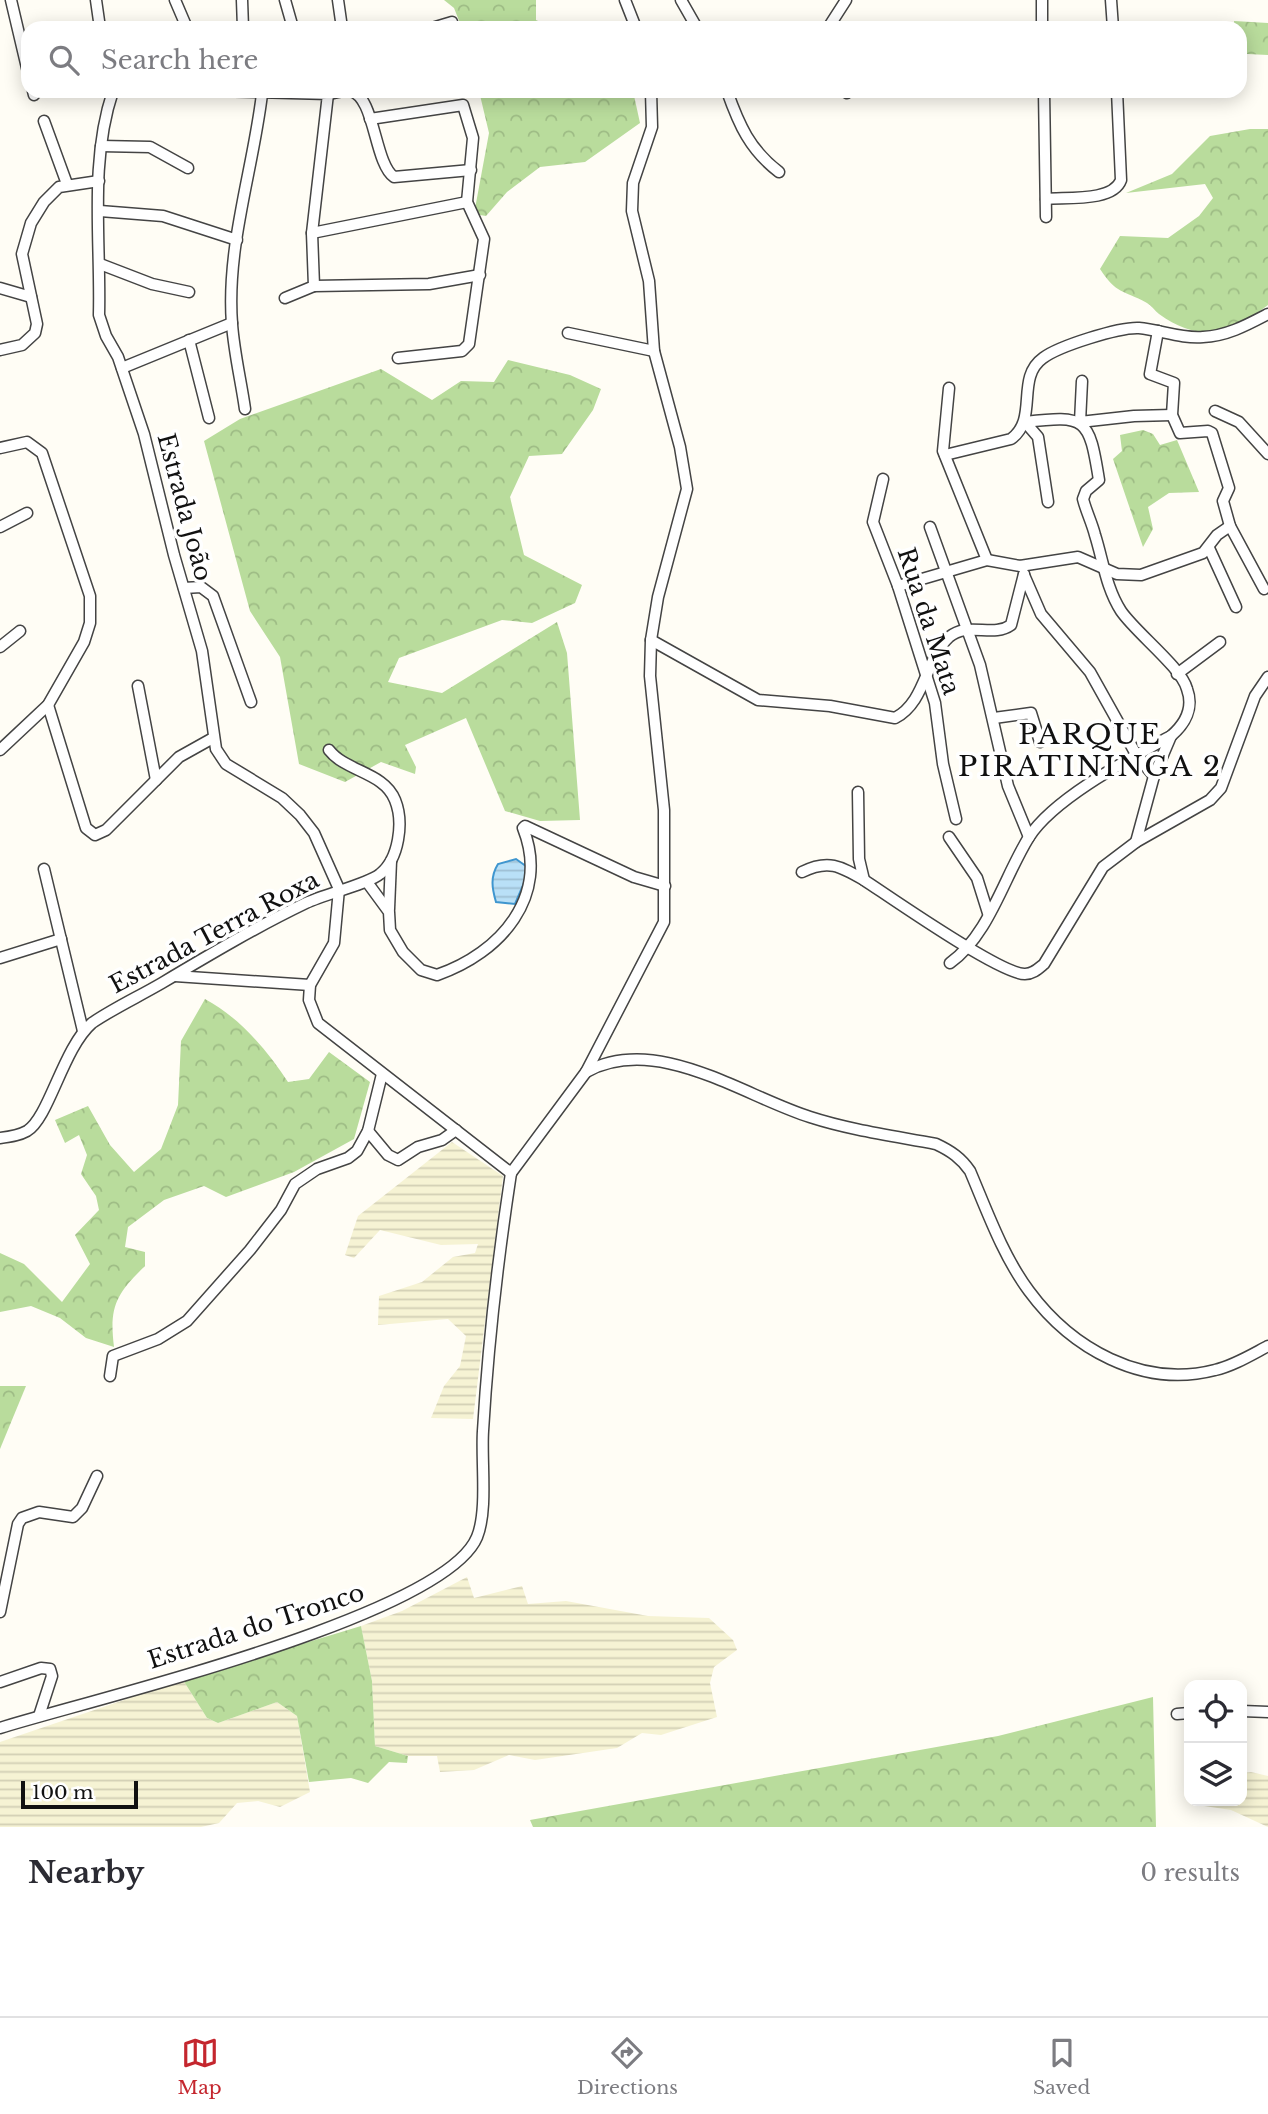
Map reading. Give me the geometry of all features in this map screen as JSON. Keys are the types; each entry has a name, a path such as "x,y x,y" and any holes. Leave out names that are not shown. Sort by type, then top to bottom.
{"street":[{"path":"11,0 21,42"},
{"path":"96,0 99,21"},
{"path":"174,0 184,21"},
{"path":"242,0 243,21"},
{"path":"285,0 291,21"},
{"path":"338,0 341,21"},
{"path":"625,0 633,21"},
{"path":"681,0 693,21"},
{"path":"832,21 846,0"},
{"path":"1042,0 1042,21"},
{"path":"1111,0 1112,21"},
{"name":"Estrada João","path":"111,98 102,125 100,146 99,315 122,368 144,433 208,679 213,738 226,764 282,798 300,815 314,833 339,889"},
{"path":"246,409 232,323 237,240 261,98"},
{"path":"314,286 312,233 324,154 328,98"},
{"path":"359,98 370,119 385,166 394,177 471,170"},
{"path":"173,976 310,985 309,1000 318,1023 510,1173 586,1072 664,922 663,779 650,676 651,640 658,597 687,489 680,447 654,351 649,281 633,224 631,197 652,127 651,98"},
{"path":"730,98 744,136 755,152 779,172"},
{"path":"1044,98 1046,217"},
{"path":"1046,199 1108,193 1118,187 1121,180 1116,98"},
{"path":"370,119 463,105 473,138 467,202 484,239 467,348 398,358"},
{"path":"44,121 67,184"},
{"path":"100,146 150,147 188,168"},
{"path":"0,350 22,345 35,333 37,324 22,254 26,237 44,202 58,187 99,181"},
{"path":"312,233 467,202"},
{"path":"100,211 163,216 237,240"},
{"path":"100,264 152,284 189,292"},
{"path":"285,298 314,286 429,284 480,275"},
{"path":"0,288 31,297"},
{"path":"945,455 1011,439 1025,422 1029,379 1041,359 1115,331 1158,331 1199,338 1218,335 1268,314"},
{"path":"122,368 232,323"},
{"path":"1158,331 1150,374 1174,383 1172,415 1180,433 1212,433 1229,488 1223,500 1230,526 1264,589"},
{"path":"568,333 654,351"},
{"path":"189,340 209,418"},
{"path":"950,963 967,947 1029,837 1052,809 1171,736 1185,721 1189,706 1187,688 1119,608 1102,566 1083,499 1086,491 1099,480 1086,431 1080,422 1082,380"},
{"path":"949,387 943,438 945,455 987,560"},
{"path":"1215,411 1239,422 1268,454"},
{"path":"1025,422 1064,417 1080,422 1172,415"},
{"path":"1025,422 1038,437 1048,502"},
{"path":"0,448 27,442 42,453 92,609 84,642 48,705 0,750"},
{"name":"Rua da Mata","path":"883,479 873,522 898,586 928,677 939,718 943,764 956,819"},
{"path":"0,527 27,513"},
{"path":"898,586 987,560 1022,570 1070,557 1102,566 1117,574 1141,575 1209,548 1217,535 1230,526"},
{"path":"930,527 969,629 994,718 1013,803 1029,837"},
{"path":"1209,548 1236,607"},
{"path":"651,640 758,700 830,706 895,718 908,707 928,677 946,640 969,629 1001,629 1012,625 1022,570"},
{"path":"1022,570 1041,614 1090,672 1137,756 1154,776"},
{"path":"184,588 201,587 213,596 251,702"},
{"path":"0,647 20,631"},
{"path":"1177,674 1220,642"},
{"path":"803,872 819,864 842,867 967,947 1016,973 1023,975 1038,969 1103,867 1136,842 1210,800 1221,788 1255,696 1268,677"},
{"path":"138,686 156,780"},
{"path":"48,705 73,790 90,833 101,834 179,757 213,738"},
{"path":"994,718 1031,713 1040,742"},
{"path":"1136,842 1154,776 1171,736"},
{"path":"329,750 337,760 382,782 393,796 398,812 399,830 391,861 390,930 395,941 412,961 430,974 447,971 493,945 514,919 532,879 532,852 523,828 525,826 634,877 665,886"},
{"path":"858,792 859,859 864,880"},
{"path":"1144,812 1162,827"},
{"path":"949,837 977,878 988,913"},
{"path":"339,889 379,876 391,861"},
{"path":"44,869 83,1031"},
{"path":"367,882 389,912"},
{"name":"Estrada Terra Roxa","path":"0,1138 17,1135 34,1125 83,1031 108,1012 246,933 339,889"},
{"name":"Estrada Terra Roxa","path":"310,985 334,943 339,889"},
{"path":"0,958 61,939"},
{"path":"586,1072 610,1060 688,1069 808,1117 936,1144 947,1149 964,1162 970,1171 1002,1243 1029,1291 1054,1320 1076,1339 1122,1365 1163,1373 1199,1373 1228,1366 1268,1346"},
{"path":"110,1377 110,1362 118,1353 158,1339 187,1321 258,1240 281,1210 295,1184 317,1169 348,1158 357,1151 368,1131 382,1073"},
{"path":"368,1131 388,1156 398,1160 418,1147 442,1140 456,1130"},
{"name":"Estrada do Tronco","path":"0,1728 300,1639 353,1620 401,1597 468,1551 480,1527 483,1432 510,1173"},
{"path":"0,1612 18,1524 27,1514 43,1512 73,1517 82,1508 97,1476"},
{"path":"0,1682 41,1668 50,1669 52,1676 39,1716"},
{"path":"1247,1711 1268,1712"},
{"path":"1177,1714 1184,1713"}],"shaded area":[{"path":"452,1142 503,1176 473,1419 431,1418 444,1386 460,1366 466,1336 448,1319 378,1325 379,1296 422,1282 453,1257 475,1253 478,1244 441,1245 380,1230 354,1258 345,1255 358,1216"},
{"path":"467,1577 474,1598 522,1586 528,1604 566,1601 648,1616 709,1618 733,1640 737,1650 714,1667 710,1683 717,1717 661,1735 642,1733 617,1748 535,1760 509,1755 474,1770 440,1772 437,1756 408,1756 375,1746 372,1681 361,1626 402,1611"},
{"path":"183,1680 207,1718 218,1723 277,1702 297,1716 310,1792 280,1807 258,1801 237,1803 219,1823 201,1827 0,1827 0,1742"},
{"path":"1247,1772 1268,1776 1268,1827 1231,1810 1204,1806 1247,1806"}],"green space":[{"path":"444,0 536,0 538,21 459,21 454,8"},
{"path":"1247,22 1268,23 1268,55 1247,54"},
{"path":"481,98 635,98 640,123 585,162 540,167 507,192 486,216 474,214 489,133"},
{"path":"1250,129 1268,129 1268,305 1228,329 1202,332 1188,329 1159,314 1147,303 1120,290 1100,269 1120,236 1168,238 1199,216 1213,198 1205,184 1126,193 1172,174 1210,136"},
{"path":"508,360 570,375 601,389 593,410 562,454 529,456 510,497 524,555 582,585 575,603 532,623 502,620 399,658 388,682 442,693 557,622 567,653 580,820 540,821 505,811 466,718 405,745 416,767 415,774 381,762 345,782 299,764 280,657 250,611 204,441 240,419 381,369 432,400 461,381 494,382"},
{"path":"1143,430 1153,434 1160,445 1177,440 1199,492 1169,493 1148,507 1153,529 1143,547 1113,459 1122,451 1120,435"},
{"path":"205,999 229,1015 251,1035 288,1082 309,1079 329,1052 370,1082 354,1139 294,1172 226,1197 204,1186 164,1200 128,1227 125,1247 145,1252 145,1266 127,1285 117,1302 113,1321 114,1347 86,1338 60,1318 31,1306 0,1312 0,1253 24,1264 62,1302 90,1264 75,1235 99,1210 96,1196 81,1174 87,1155 79,1135 65,1143 55,1120 88,1106 110,1145 134,1172 161,1149 178,1105 181,1041"},
{"path":"0,1386 26,1386 0,1449"},
{"path":"361,1626 372,1681 375,1746 408,1756 407,1763 389,1762 368,1783 351,1778 309,1782 297,1716 277,1702 218,1723 207,1718 183,1680"},
{"path":"1153,1697 1156,1827 533,1827 530,1820 998,1736"}],"water":[{"path":"516,859 530,869 515,904 496,902 492,883 495,869 498,864"}],"district":[{"name":"PARQUE PIRATININGA 2","path":"1090,750"}]}
